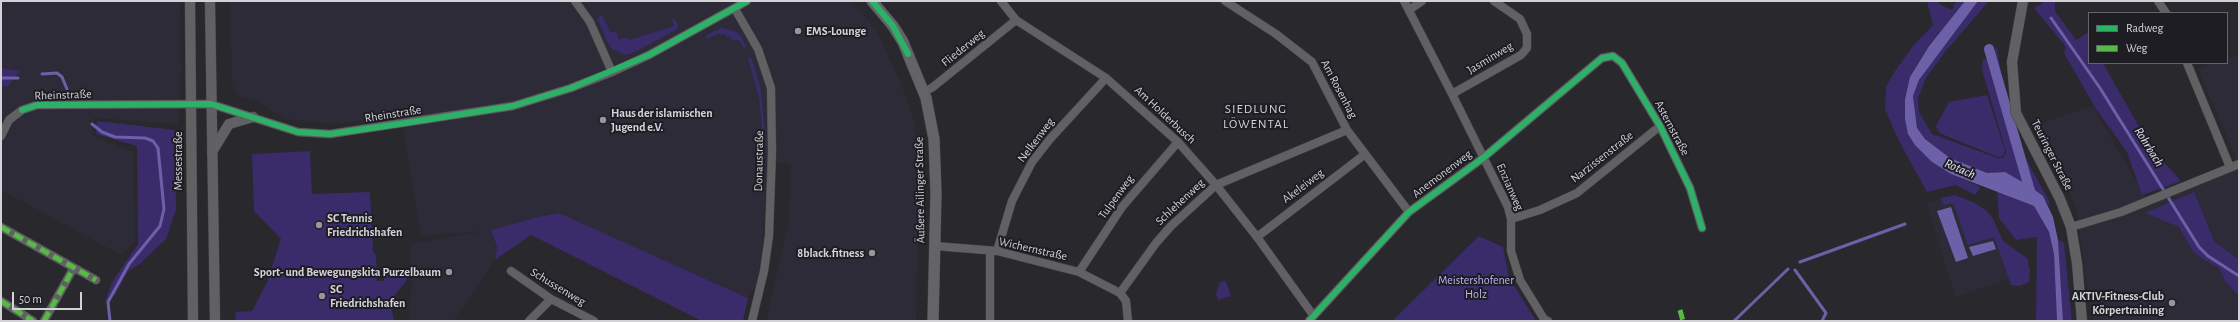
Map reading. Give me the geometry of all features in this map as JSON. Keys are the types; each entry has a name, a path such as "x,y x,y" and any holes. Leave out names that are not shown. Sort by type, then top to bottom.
{"main road":[{"name":"Äußere Ailinger Straße","path":"872,1 893,26 903,42 923,93 934,139 936,193 933,321"}],"street":[{"name":"Messestraße","path":"190,1 193,321"},
{"path":"210,1 214,321"},
{"path":"575,1 590,22 612,72"},
{"name":"Rheinstraße","path":"1,136 9,120 22,110 37,105 211,104 298,132 330,134 513,106 556,93 649,56 747,1"},
{"name":"Am Holderbusch","path":"1001,1 1016,20 1106,78 1178,142 1216,185 1257,237 1311,318"},
{"name":"Am Rosenhag","path":"1225,1 1276,34 1312,62 1347,130 1364,155 1409,212"},
{"name":"Enzianweg","path":"1404,1 1508,207 1511,219 1511,251 1520,280 1544,319 1548,321"},
{"path":"1409,10 1422,1"},
{"name":"Jasminweg","path":"1452,94 1521,55 1527,48 1527,34 1520,19 1494,1"},
{"name":"Teuringer Straße","path":"2023,1 2012,62 2016,113 2060,199 2071,227 2077,263 2082,321"},
{"path":"2158,1 2165,12"},
{"name":"Donaustraße","path":"735,9 758,49 771,88 772,152 769,236 764,271 752,321"},
{"name":"Fliederweg","path":"923,93 933,87 1016,20"},
{"name":"Asternstraße","path":"1602,58 1613,56 1622,63 1660,126 1690,188 1702,228"},
{"name":"Anemonenweg","path":"1311,318 1409,212 1483,158 1602,58"},
{"path":"2187,64 2230,167"},
{"name":"Nelkenweg","path":"990,321 993,251 1012,201 1032,162 1055,133 1106,78"},
{"path":"212,152 229,124 253,117"},
{"name":"Narzissenstraße","path":"1511,219 1540,210 1577,193 1660,126"},
{"name":"Schlehenweg","path":"1120,293 1171,226 1216,185 1347,130"},
{"name":"Tulpenweg","path":"1079,272 1122,207 1178,142"},
{"name":"Akeleiweg","path":"1257,237 1364,155"},
{"path":"2071,227 2152,200 2175,189 2239,164"},
{"path":"1,228 73,269 96,280"},
{"name":"Wichernstraße","path":"935,246 993,251 1079,272 1120,293"},
{"path":"44,321 73,269"},
{"name":"Schussenweg","path":"511,271 551,299 594,321"},
{"path":"1120,293 1126,301 1128,321"},
{"path":"529,321 551,299"},
{"path":"1,301 33,321"}],"shaded area":[{"path":"1,1 180,1 181,72 178,124 94,118 92,136 133,151 135,241 121,255 1,190"},
{"path":"230,1 852,1 876,29 900,81 914,120 919,169 916,321 766,321 789,220 791,164 768,161 761,262 755,288 748,298 559,213 537,217 491,230 497,247 495,260 453,321 408,321 412,283 410,244 484,231 421,236 401,115 334,124 285,119 260,103 236,95 232,83"},
{"path":"2239,54 2239,321 2092,321 2076,207 2035,125 2093,106 2149,204 2237,161 2198,69 2211,64 2228,64 2228,58"},
{"path":"1955,194 1970,239 1993,232 2009,279 1956,297 1926,204"}],"green space":[{"path":"1927,1 1938,1 1939,4 1952,10 1956,1 1965,1 1929,45 1910,77 1905,99 1932,162 1951,174 1981,187 1975,195 1956,185 1927,192 1897,137 1885,109 1886,87 1895,71 1913,46 1933,25"},
{"path":"1978,1 1989,1 1945,52 1926,78 1918,98 1919,112 1932,134 1998,158 2004,157 2006,151 1982,70 1983,59 1990,59 1993,50 1997,48 2004,96 2002,101 2015,146 2025,157 2049,201 2049,206 2043,196 2031,187 2005,172 1987,173 1950,158 1925,139 1917,128 1913,96 1919,80"},
{"path":"2041,1 2055,1 2055,11 2076,40 2088,33 2088,64 2106,64 2104,65 2138,125 2162,160 2181,181 2142,195 2127,152 2096,109 2064,53 2066,47 2034,8 2042,4"},
{"path":"602,15 611,33 616,31 619,40 627,37 629,40 674,26 672,19 675,19 679,26 676,30 635,52 625,55 612,49 608,43 597,18"},
{"path":"721,28 735,31 740,35 746,47 744,48 739,40 732,40 730,36 726,37 725,34 721,35 720,33 707,39 705,36"},
{"path":"751,57 760,86 766,146 764,146 759,98 748,58"},
{"path":"1,68 20,71 7,87 1,86"},
{"path":"1987,95 2005,150 2003,156 1998,157 1939,133 1936,126 1949,102"},
{"path":"97,121 175,130 176,210 166,239 140,264 128,271 115,295 105,302 112,282 138,244 137,146 96,134"},
{"name":"SC Tennis Friedrichshafen","path":"310,151 312,194 370,192 373,251 376,255 377,281 384,281 384,275 395,270 406,272 407,280 390,301 394,321 236,321 235,312 252,311 267,282 281,239 254,211 252,154"},
{"path":"1997,191 2034,206 2049,232 2054,254 2057,321 2036,321 2037,237 2016,240 1999,218"},
{"path":"2194,192 2214,241 2239,260 2239,296 2225,281 2219,268 2194,253 2179,227 2145,213"},
{"path":"1955,195 1973,202 1987,211 1993,219 2003,241 2027,258 2030,271 2029,282 2020,286 2011,285 1994,237 1968,245 1953,203 1944,205 1940,198"},
{"path":"559,213 748,298 743,321 702,321 531,235 495,260 497,247 491,230 537,217"},
{"name":"Meistershofener Holz","path":"1479,236 1503,247 1509,277 1536,321 1392,321"},
{"path":"2058,240 2064,243 2072,321 2063,321"},
{"path":"1226,281 1231,296 1218,300 1216,294 1220,282"}],"water":[{"name":"Rotach","path":"1965,1 1978,1 1919,80 1913,96 1917,128 1925,139 1950,158 1987,173 2005,172 2031,187 2043,196 2053,217 2058,240 2063,321 2057,321 2054,254 2049,232 2034,206 1951,174 1932,162 1915,145 1908,134 1905,119 1905,99 1910,77 1929,46"},
{"path":"1951,207 1968,258 1956,262 1937,211"},
{"path":"1993,241 1996,249 1973,256 1969,247"}],"waterway":[{"name":"Rohrbach","path":"2051,18 2100,88 2199,247 2208,256 2239,276"},
{"path":"1989,49 2030,191"},
{"path":"42,74 57,73 62,77 67,89"},
{"path":"1,78 18,78"},
{"path":"92,124 102,132 115,137 145,138 153,141 158,148 164,209 160,226 129,264 108,302 110,321"},
{"path":"1800,262 1905,224"},
{"path":"1734,321 1788,269"},
{"path":"1795,270 1826,313 1822,321"}],"marked path":[{"path":"1,227 96,280"},
{"path":"44,321 73,269"},
{"path":"1,301 33,321"},
{"path":"1680,310 1683,321"}],"cycle path":[{"path":"22,110 37,105 211,104 298,132 330,134 399,124 513,106 571,88 649,55 747,1"},
{"path":"872,1 893,26 908,54"},
{"path":"1309,321 1409,212 1483,158 1602,58 1613,56 1622,63 1660,126 1690,188 1702,228"}],"place":[{"name":"EMS-Lounge","path":"798,31"},
{"name":"Haus der islamischen Jugend e.V.","path":"603,120"},
{"name":"SC Tennis Friedrichshafen","path":"319,225"},
{"name":"8black.fitness","path":"872,253"},
{"name":"Sport- und Bewegungskita Purzelbaum","path":"449,272"},
{"name":"SC Friedrichshafen","path":"322,296"},
{"name":"AKTIV-Fitness-Club Körpertraining","path":"2172,303"}],"district":[{"name":"SIEDLUNG LÖWENTAL","path":"1256,116"}]}
